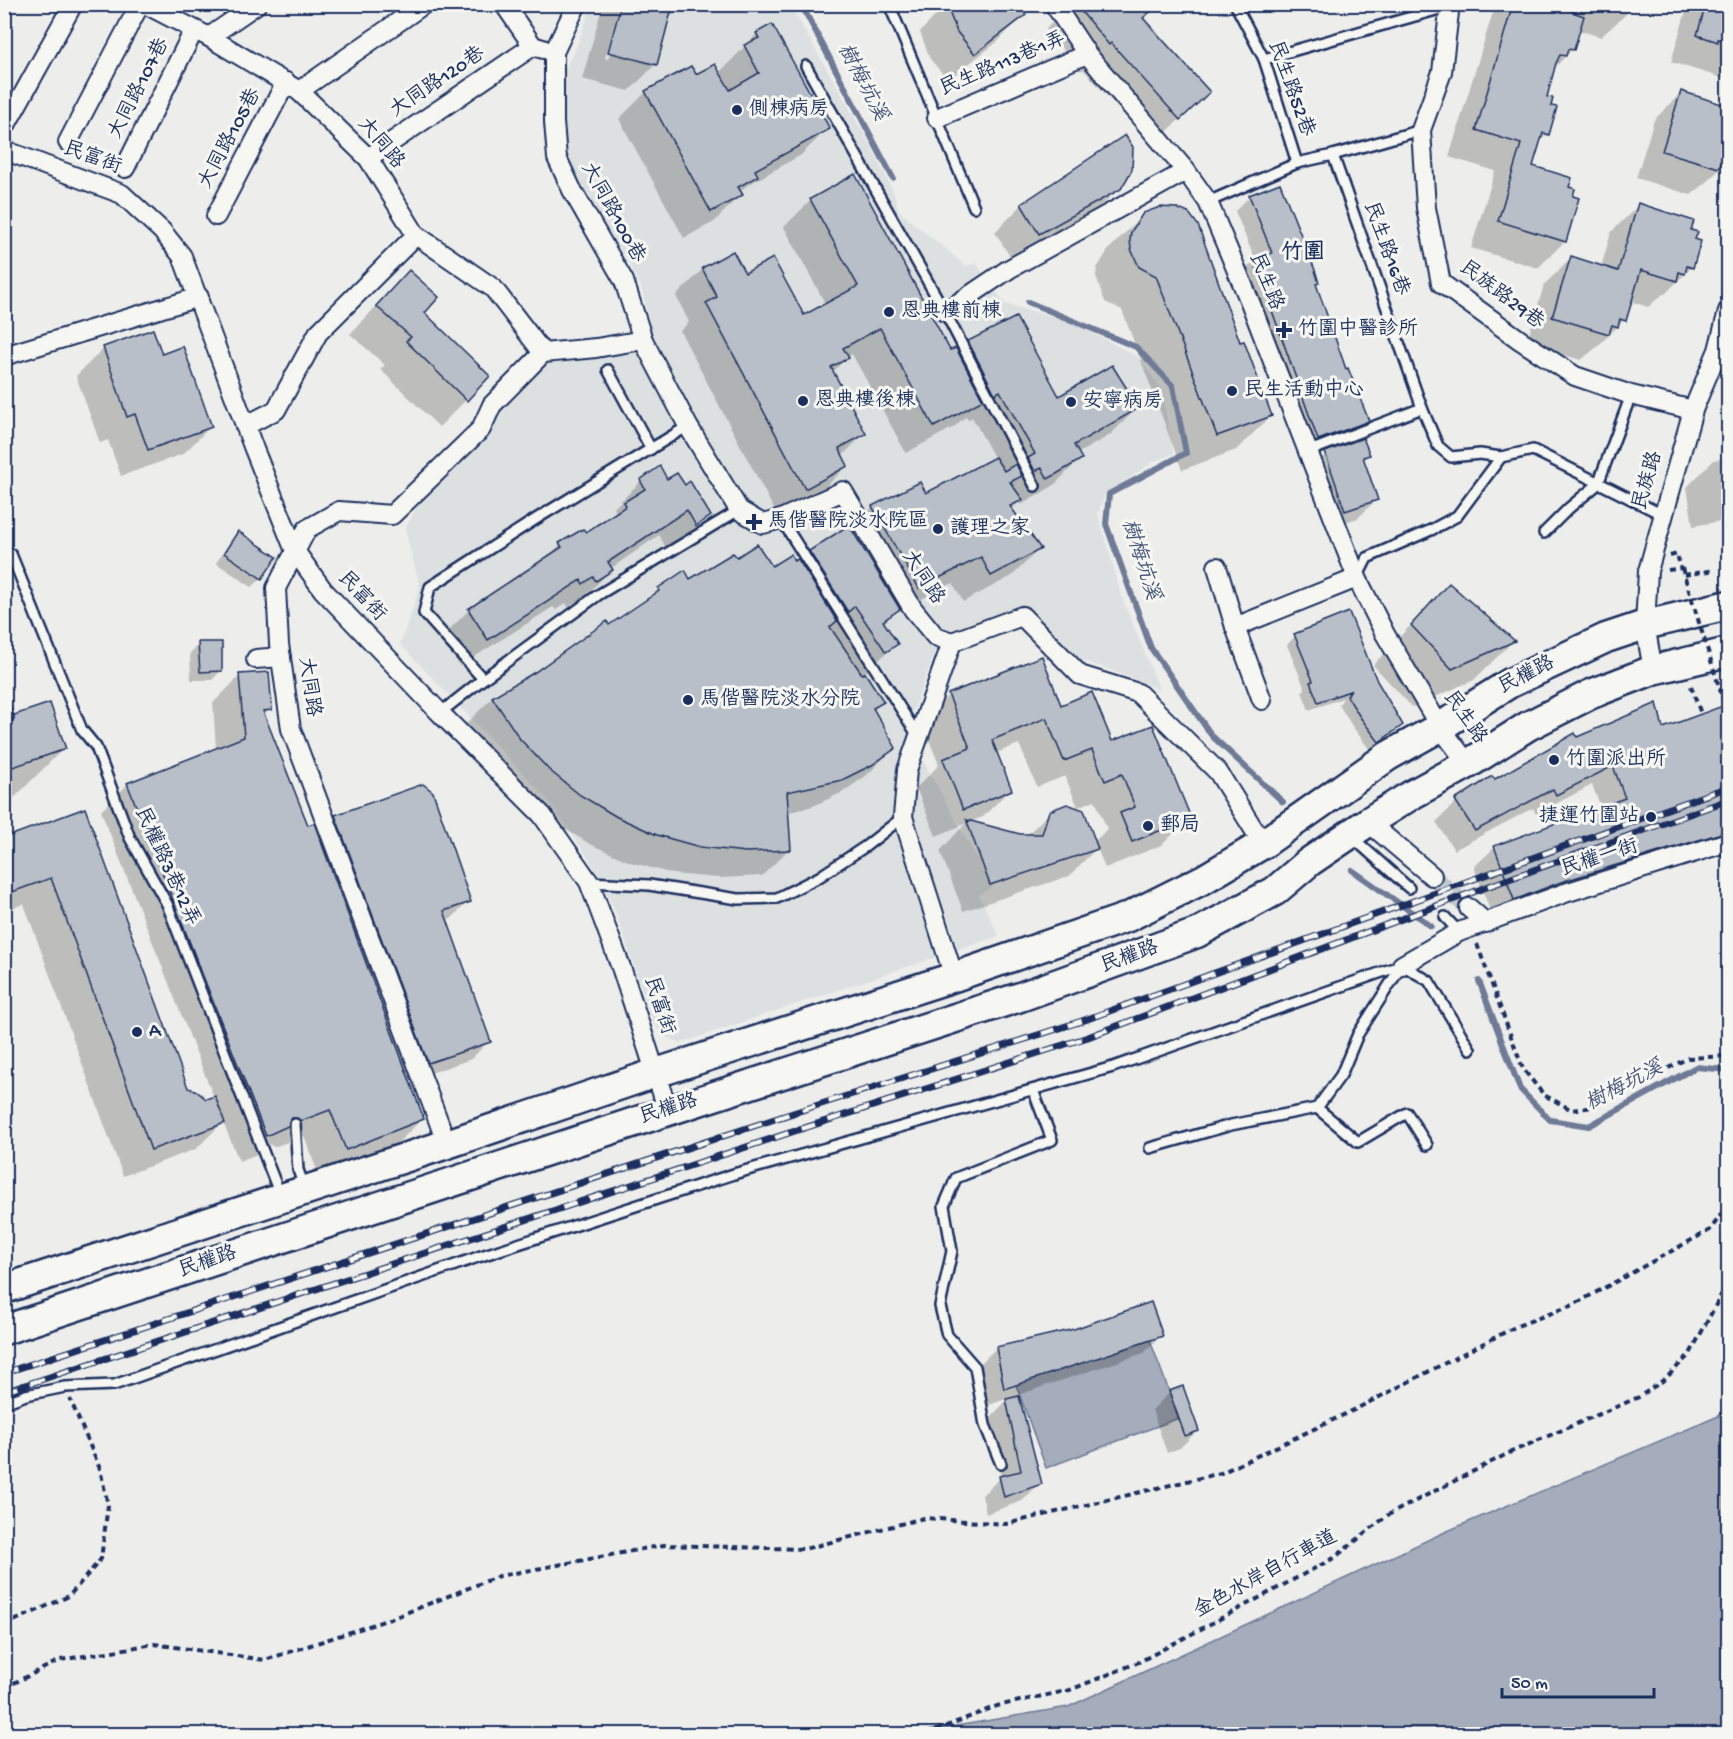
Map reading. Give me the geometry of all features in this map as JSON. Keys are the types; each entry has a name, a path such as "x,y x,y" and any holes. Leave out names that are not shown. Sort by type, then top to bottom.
{"main road":[{"name":"民權路","path":"4,1289 447,1144 656,1072 954,977 1128,917 1203,879 1263,844 1388,756 1440,727 1510,683 1572,653 1645,625 1728,605"},
{"name":"民權路","path":"4,1330 668,1110 1020,997 1197,933 1275,891 1343,839 1413,794 1468,764 1528,726 1591,694 1653,670 1728,652"}],"street":[{"path":"6,125 73,4"},
{"path":"202,34 257,4"},
{"path":"293,86 424,4"},
{"path":"504,4 533,46 554,52"},
{"name":"大同路100巷","path":"577,4 554,52 554,122 557,158 572,190 624,281 643,340"},
{"name":"民生路","path":"1054,4 1087,54 1186,171 1208,202 1250,302 1357,578 1384,634 1440,727 1468,764"},
{"path":"68,142 146,5"},
{"name":"大同路","path":"146,5 293,86 368,158 416,235 493,288 543,353 492,405 481,429 392,515 339,511 307,529 276,588 281,657 291,729 447,1144"},
{"name":"民族路29巷","path":"1450,5 1442,72 1421,130 1425,208 1441,283 1575,376 1631,395 1693,410"},
{"name":"大同路107巷","path":"125,168 202,34"},
{"name":"大同路120巷","path":"368,158 533,46"},
{"name":"民生路113巷1弄","path":"937,118 1087,54"},
{"name":"大同路105巷","path":"216,216 293,86"},
{"name":"民富街","path":"4,150 122,194 162,231 182,256 245,426 295,551 323,590 440,713 542,815 589,882 622,970 668,1110"},
{"path":"945,312 1009,268 1186,171"},
{"path":"245,426 276,410 318,333 416,235"},
{"path":"4,356 199,297"},
{"name":"民族路","path":"1653,670 1645,625 1647,571 1693,410 1718,350 1728,311"},
{"path":"543,353 596,348 643,340 688,426 739,510"},
{"name":"大同路","path":"739,510 763,524 781,519 843,491 913,609 935,636 952,642"},
{"path":"1217,567 1262,700"},
{"path":"1236,627 1357,578"},
{"path":"954,977 903,817 907,771 952,642 1022,616 1080,675 1138,693 1218,772 1263,844"},
{"path":"256,659 281,657"},
{"path":"1343,839 1432,876"},
{"name":"民權一街","path":"1402,965 1472,928 1565,893 1728,842"},
{"path":"1469,908 1472,928"}],"lane":[{"name":"民生路113巷1弄","path":"889,4 974,207"},
{"name":"民生路52巷","path":"1208,202 1297,163 1264,59 1235,4"},
{"path":"1264,59 1450,5"},
{"path":"806,66 945,312 1035,486"},
{"path":"1297,163 1421,130"},
{"name":"民生路16巷","path":"1333,155 1422,408 1438,446 1450,457 1480,454 1501,458"},
{"path":"608,370 651,449"},
{"path":"1544,533 1598,484 1631,395"},
{"path":"1307,452 1422,408"},
{"path":"483,679 424,613 430,587 688,426"},
{"path":"1357,578 1367,558 1457,516 1501,458 1533,450 1663,515"},
{"path":"440,713 598,595 739,510"},
{"path":"781,519 918,736"},
{"name":"民權路3巷12弄","path":"11,554 82,730 96,747 130,838 167,904 293,1195"},
{"path":"589,882 649,885 738,899 777,898 819,877 866,846 903,817"},
{"path":"1343,839 1410,888"},
{"path":"1445,916 1472,928"},
{"path":"1402,965 1429,981 1470,1049"},
{"path":"4,1402 65,1387 114,1385 557,1231 737,1173 1113,1067 1402,965"},
{"path":"1150,1148 1231,1125 1317,1108 1341,1075 1358,1034 1402,965"},
{"path":"1001,1464 985,1425 975,1367 947,1335 940,1306 952,1251 944,1206 956,1178 1052,1140 1033,1090"},
{"path":"1317,1108 1358,1142 1407,1113 1427,1145"},
{"path":"293,1195 298,1170 295,1124"}],"path":[{"path":"1682,568 1728,713"},
{"path":"1684,575 1715,570"},
{"path":"1690,682 1701,714"},
{"path":"1472,928 1523,1069 1544,1095 1572,1110 1593,1107 1688,1058 1728,1056"},
{"path":"4,1688 60,1659 154,1644 265,1660 393,1618 499,1576 664,1545 804,1549 924,1518 1006,1524 1221,1473 1356,1409 1518,1326 1573,1305 1710,1230 1728,1204"},
{"name":"金色水岸自行車道","path":"926,1734 997,1706 1070,1690 1139,1662 1334,1558 1388,1515 1510,1452 1639,1396 1665,1379 1690,1354 1721,1295 1728,1287"},
{"path":"4,1623 16,1620 69,1596 101,1559 108,1505 100,1469 65,1387"}],"shaded area":[{"name":"馬偕醫院淡水院區","path":"761,4 766,13 779,5 790,5 870,144 894,193 899,211 966,266 976,263 1005,304 1070,321 1138,357 1161,388 1174,454 1155,461 1105,494 1098,514 1122,598 1160,690 1076,659 1034,612 1016,608 952,631 935,653 906,730 993,887 979,895 999,936 681,1043 665,1037 654,1024 615,911 589,859 548,800 400,644 420,587 405,529 423,495 490,432 501,405 550,361 633,350 652,335 641,287 627,260 574,176 564,152 563,73 576,48 592,5"}],"water":[{"path":"1150,1340 1179,1418 1046,1468 1016,1385"},
{"path":"1728,1412 1728,1734 909,1734 1068,1707 1445,1532"}],"building":[{"path":"621,4 673,4 657,65 608,52"},
{"path":"946,4 1018,4 1026,15 975,54 957,32"},
{"path":"1075,4 1159,4 1143,18 1210,92 1180,120 1111,43 1109,45"},
{"path":"1513,4 1574,4 1572,12 1584,16 1574,50 1568,49 1566,56 1560,55 1556,63 1547,97 1553,98 1551,106 1557,107 1549,135 1543,133 1533,166 1572,178 1569,187 1575,189 1573,196 1579,198 1566,242 1498,221 1521,144 1476,130"},
{"path":"1706,4 1728,4 1728,35 1725,34 1723,40 1718,39 1718,42 1697,35"},
{"name":"側棟病房","path":"772,24 830,129 755,170 758,176 738,187 743,195 711,212 645,91 691,66 696,74 715,64 730,90 759,73 744,45 759,38 756,33"},
{"path":"1681,91 1728,106 1728,162 1722,160 1719,168 1662,151"},
{"path":"1125,135 1133,147 1132,170 1121,189 1039,234 1021,204"},
{"path":"855,174 950,350 956,348 983,400 934,427 880,328 843,348 849,358 831,367 866,434 839,448 848,466 805,489 706,303 717,297 702,268 733,251 745,273 773,258 804,315 858,286 810,199"},
{"path":"1280,183 1315,270 1319,283 1316,284 1346,369 1348,368 1369,421 1318,440 1254,260 1272,253 1249,195"},
{"path":"1638,203 1694,221 1691,230 1698,232 1695,239 1701,241 1693,268 1687,266 1685,274 1679,272 1677,281 1641,270 1626,321 1620,319 1618,327 1612,325 1609,334 1552,317 1571,256 1618,271"},
{"path":"1160,207 1176,208 1189,213 1198,225 1240,342 1244,341 1272,416 1217,436 1156,276 1139,267 1131,249 1131,232 1143,213"},
{"path":"409,270 439,297 425,313 490,376 467,401 406,341 411,337 376,306"},
{"name":"安寧病房","path":"1016,317 1059,396 1112,365 1139,408 1074,445 1082,459 1048,479 1042,468 1035,471 1028,458 1035,454 1000,391 995,394 968,341"},
{"path":"153,329 162,354 183,346 212,427 148,450 135,414 127,417 103,347"},
{"path":"1363,438 1370,455 1363,457 1378,500 1345,511 1325,452"},
{"name":"護理之家","path":"995,457 1004,471 1016,464 1022,476 1010,482 1023,500 1010,506 1041,549 991,576 981,557 919,588 872,506 920,482 926,493"},
{"path":"660,466 667,479 677,473 685,485 690,481 711,516 696,526 687,510 608,562 613,570 596,581 593,577 583,584 581,580 488,640 468,609 562,547 559,543 583,529 586,532 626,506 624,502 645,489 640,480"},
{"path":"849,525 900,609 883,621 898,644 886,652 855,606 848,612 809,551"},
{"path":"238,531 277,557 262,579 224,553"},
{"name":"馬偕醫院淡水分院","path":"757,544 772,566 791,554 794,561 798,559 837,621 830,627 884,702 873,708 896,748 872,765 842,780 787,792 791,850 746,852 700,847 657,835 617,817 580,795 549,770 520,739 492,697 535,672 607,621 609,625 685,570 690,579 733,553 737,557"},
{"path":"1449,583 1515,641 1452,669 1411,625"},
{"path":"1349,612 1377,681 1403,725 1379,742 1347,696 1350,691 1318,702 1310,682 1313,681 1294,634"},
{"path":"198,642 222,642 222,671 200,672"},
{"path":"1042,656 1061,705 1092,692 1112,741 1153,725 1191,818 1132,842 1120,813 1135,807 1122,774 1105,781 1092,750 1064,761 1046,718 992,740 1012,790 963,810 943,759 970,748 948,694"},
{"path":"269,672 272,710 263,711 308,825 314,823 424,1119 346,1150 330,1110 301,1121 292,1118 288,1126 266,1136 127,783 244,737 239,674"},
{"path":"50,703 66,749 4,770 4,723 11,723 14,715"},
{"name":"捷運竹圍站","path":"1657,703 1663,728 1728,704 1728,831 1561,882 1514,900 1494,846 1625,798 1613,766 1556,795 1553,789 1475,831 1455,800 1492,776 1495,779 1575,733 1577,737"},
{"path":"423,784 433,792 471,902 444,911 491,1042 428,1063 335,815"},
{"path":"1067,804 1084,810 1098,849 990,885 967,820 1020,834 1042,834 1049,811"},
{"path":"85,808 188,1088 195,1090 206,1099 215,1096 225,1123 151,1150 51,878 4,895 4,838"},
{"path":"1151,1302 1163,1336 1004,1389 996,1347 1074,1329"},
{"path":"1183,1386 1199,1431 1185,1436 1169,1391"},
{"path":"1019,1396 1042,1484 1004,1497 999,1476 1021,1471 1006,1399"}],"waterway":[{"name":"樹梅坑溪","path":"801,4 893,178"},
{"name":"樹梅坑溪","path":"1028,302 1136,347 1173,386 1186,453 1109,494 1106,524 1151,648 1212,736 1283,802"},
{"name":"樹梅坑溪","path":"1352,870 1431,926"},
{"name":"樹梅坑溪","path":"1479,981 1520,1089 1550,1120 1589,1126 1696,1067 1728,1070"}],"tunnel":[{"path":"1432,876 1469,908"}],"railway":[{"path":"4,1373 793,1113 1082,1021 1728,787"},
{"path":"4,1392 798,1130 1088,1037 1492,885 1728,800"}],"place":[{"name":"側棟病房","path":"737,110"},
{"name":"恩典樓前棟","path":"889,312"},
{"name":"竹圍中醫診所","path":"1284,330"},
{"name":"民生活動中心","path":"1232,391"},
{"name":"恩典樓後棟","path":"803,401"},
{"name":"安寧病房","path":"1071,402"},
{"name":"馬偕醫院淡水院區","path":"754,522"},
{"name":"護理之家","path":"938,529"},
{"name":"馬偕醫院淡水分院","path":"688,700"},
{"name":"竹圍派出所","path":"1554,760"},
{"name":"捷運竹圍站","path":"1651,817"},
{"name":"郵局","path":"1148,826"},
{"name":"A","path":"137,1032"}],"district":[{"name":"竹圍","path":"1303,254"}]}
